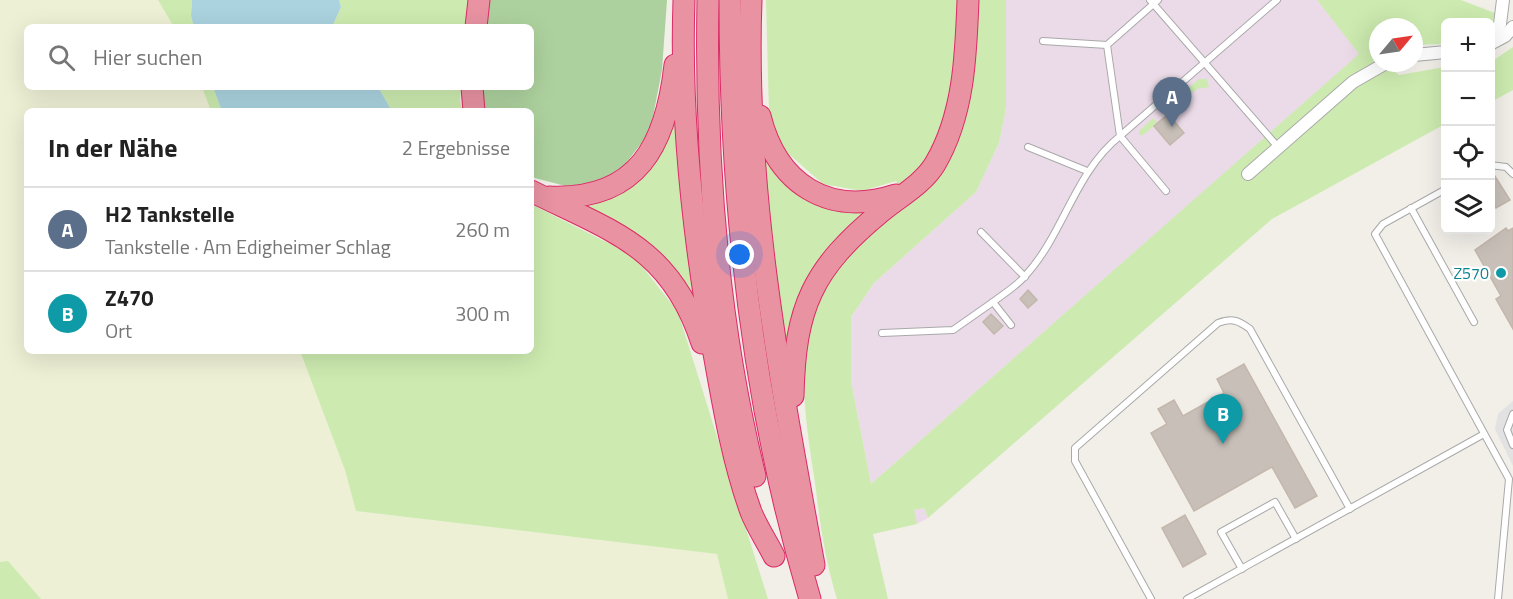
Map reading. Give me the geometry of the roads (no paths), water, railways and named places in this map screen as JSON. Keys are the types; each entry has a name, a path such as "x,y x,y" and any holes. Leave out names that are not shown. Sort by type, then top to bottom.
{"highway":[{"path":"476,24 479,0"},
{"path":"684,5 689,159 695,229 721,391 751,513 774,556 740,404 724,307 710,138 708,0"},
{"path":"730,0 732,119 737,198 751,328 775,463 810,599"},
{"path":"750,0 751,80 766,276 792,442 822,599"},
{"path":"792,442 797,331 807,301 819,275 840,247 923,179 935,165 954,122 966,48 968,0"},
{"path":"536,194 594,195 626,179 642,162 656,141 669,102 684,5"},
{"path":"751,80 764,129 773,151 796,181 817,194 852,202 879,200 905,192"},
{"path":"472,90 474,108"},
{"path":"536,194 617,232 661,267 688,306 721,391"}],"street":[{"path":"1495,35 1500,24 1503,0"},
{"path":"1495,42 1505,36 1513,27"},
{"path":"1423,54 1441,52"},
{"path":"1248,174 1353,82 1370,72"}],"lane":[{"path":"882,333 953,330 1025,277 1087,171 1106,148 1277,0"},
{"path":"1043,41 1107,45 1154,1 1278,147"},
{"path":"1107,45 1120,136 1166,191"},
{"path":"1028,147 1087,171"},
{"path":"1495,166 1506,167 1513,174"},
{"path":"1441,192 1383,224 1375,234 1509,479 1498,599"},
{"path":"1411,208 1474,322"},
{"path":"981,232 1025,277"},
{"path":"993,302 1011,325"},
{"path":"1151,599 1075,461 1075,448 1218,323 1230,319 1239,321 1250,329 1350,509"},
{"path":"1513,414 1507,430 1513,445"},
{"path":"1187,599 1484,434"},
{"path":"1242,569 1221,532 1275,502 1296,539"}],"water":[{"path":"192,0 339,0 341,7 333,24 193,24"},
{"path":"214,90 380,90 390,108 221,108"}],"place":[{"name":"H2 Tankstelle","path":"1172,127"},
{"name":"Z570","path":"1501,273"},
{"name":"Z470","path":"1223,444"}]}
